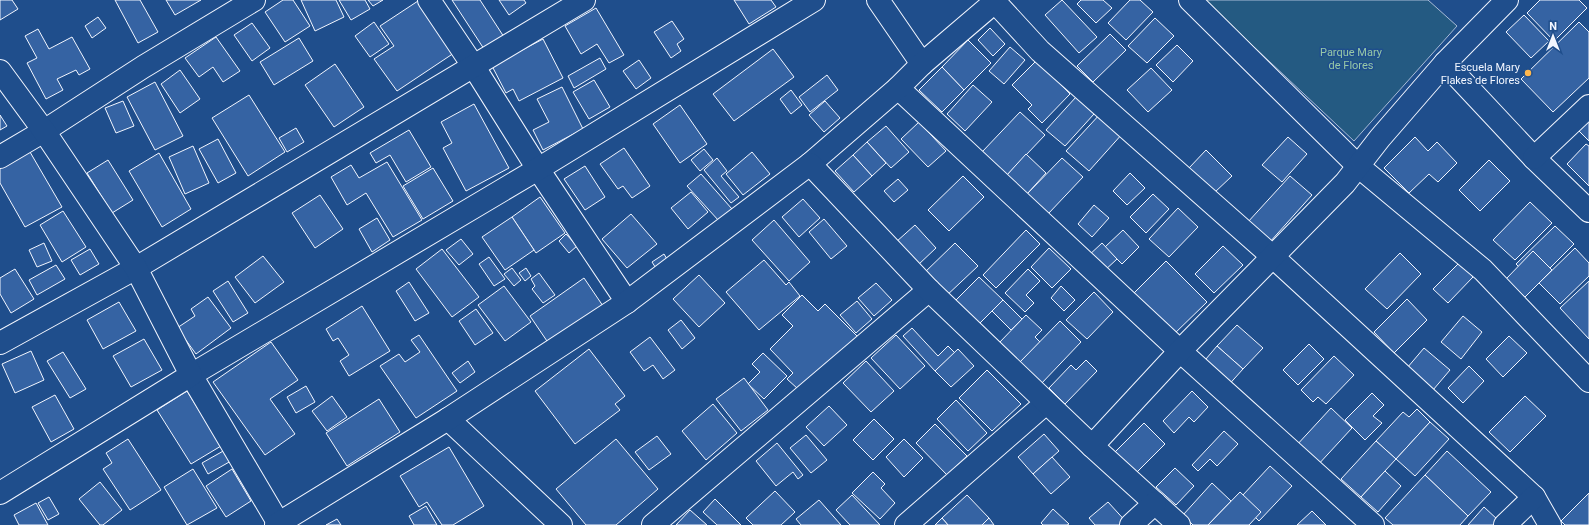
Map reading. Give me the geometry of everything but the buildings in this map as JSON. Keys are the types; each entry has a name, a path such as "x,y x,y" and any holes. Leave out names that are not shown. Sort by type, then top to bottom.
{"street":[{"path":"0,157 44,131 143,67 254,0"},
{"path":"429,0 474,67 538,169 627,302"},
{"path":"0,343 136,268 584,0"},
{"path":"0,493 191,375 538,169 814,0"},
{"path":"878,0 922,64"},
{"path":"1190,0 1358,166 1483,270 1589,381"},
{"path":"1092,446 1180,351 1344,183 1380,138 1445,64 1507,0"},
{"path":"0,71 44,131 136,268 191,375 277,524 448,419 627,302 810,164 898,88 922,64 996,1 1040,51 1272,256 1534,497 1550,525"},
{"path":"1445,64 1534,158 1589,211"},
{"path":"898,88 1180,351 1373,525"},
{"path":"1534,158 1589,106"},
{"path":"810,164 929,290 1046,403 1179,525"},
{"path":"653,525 929,290"},
{"path":"906,525 1046,403"},
{"path":"448,419 561,525"},
{"path":"1505,525 1534,497"},
{"path":"1131,525 1156,503"}],"green space":[{"name":"Parque Mary de Flores","path":"1204,0 1428,0 1457,26 1354,141"}],"place":[{"name":"Escuela Mary Flakes de Flores","path":"1528,73"}]}
